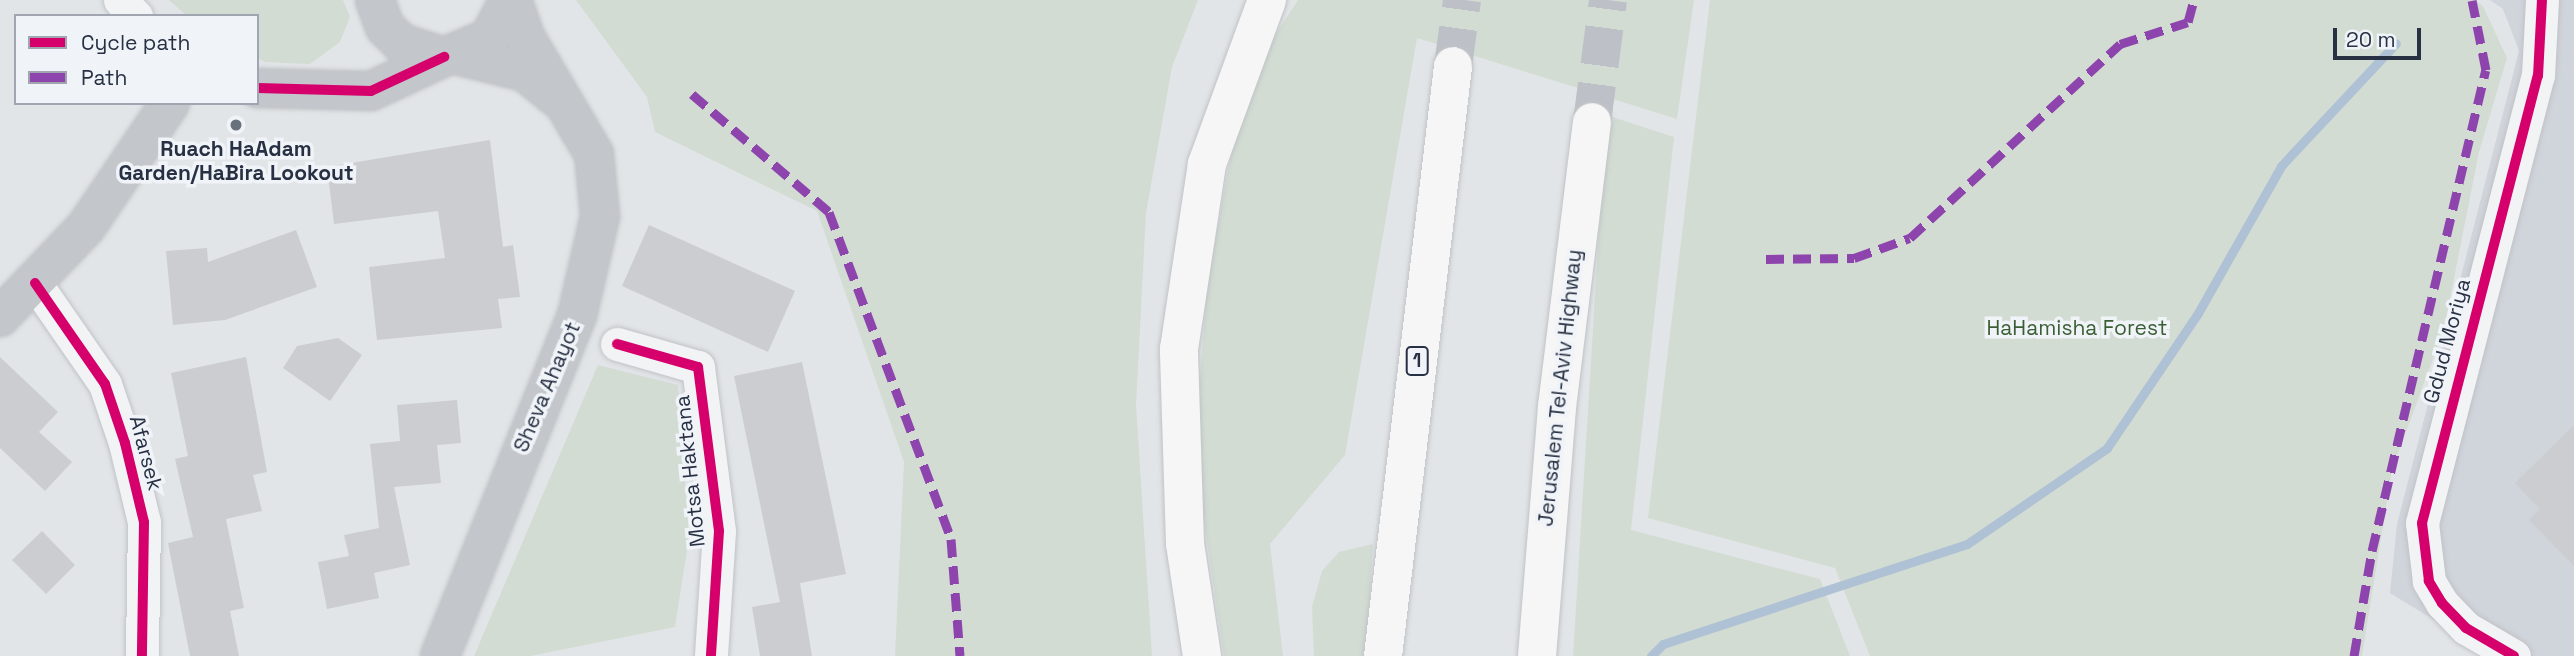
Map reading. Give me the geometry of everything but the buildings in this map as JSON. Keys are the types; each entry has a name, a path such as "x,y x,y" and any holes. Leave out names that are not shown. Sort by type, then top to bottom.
{"highway":[{"path":"1202,656 1177,446 1179,349 1194,230 1220,77 1246,0"},
{"path":"1194,230 1234,77 1267,0"},
{"name":"1","path":"1383,656 1452,66"},
{"name":"Jerusalem Tel-Aviv Highway","path":"1537,656 1558,394 1592,122"}],"main road":[{"path":"259,88 323,94 390,86 489,38 510,0"},
{"name":"Sheva Ahayot","path":"440,656 593,264 600,177 574,112 525,37 510,0"},
{"path":"323,94 370,77 383,62 378,8"},
{"name":"Sheva Ahayot","path":"378,8 422,54 451,56 525,72 574,112"},
{"path":"0,317 86,227 169,105"}],"street":[{"path":"120,0 134,14"},
{"name":"Gdud Moriya","path":"2514,656 2466,628 2442,603 2429,582 2422,523 2538,76 2542,0"},
{"name":"Afarsek","path":"35,283 105,384 125,443 144,522 142,656"},
{"name":"Motsa Haktana","path":"617,344 698,367 719,531 703,654"}],"shaded area":[{"path":"2490,0 2574,0 2574,656 2493,656 2390,593 2397,524 2519,51 2503,9"}],"green space":[{"path":"169,0 343,0 350,17 340,42 310,64 265,62 259,59 259,14 185,14"},
{"path":"576,0 1198,0 1172,67 1146,213 1136,405 1152,656 895,656 904,462 817,211 655,132 647,97"},
{"path":"1298,0 1694,0 1677,119 1417,38 1345,455 1270,544 1283,656 1224,656 1202,507 1198,408 1207,286 1233,144 1272,40"},
{"name":"HaHamisha Forest","path":"1710,0 2474,0 2483,6 2507,58 2479,152 2444,329 2392,470 2362,656 1870,656 1835,568 1648,518"},
{"path":"1606,115 1674,137 1631,530 1820,579 1850,656 1573,656"},
{"path":"598,365 678,385 689,537 675,627 530,656 474,656"},
{"path":"1373,544 1366,656 1314,656 1312,607 1322,571 1339,552"}],"waterway":[{"path":"1651,656 1663,644 1967,544 2107,448 2198,313 2281,166 2396,43"}],"tunnel":[{"path":"1453,66 1462,0"},
{"path":"1592,122 1608,0"}],"marked path":[{"path":"1766,259 1854,258 1910,238 2120,44 2188,22 2194,0"},
{"path":"2354,656 2372,551 2486,70 2472,0"},
{"path":"692,94 829,212 951,539 960,656"}],"cycle path":[{"path":"2514,656 2466,628 2442,603 2429,581 2422,523 2538,76 2542,0"},
{"path":"259,88 371,91 444,57"},
{"path":"35,283 105,384 125,443 144,522 142,656"},
{"path":"617,344 698,367 719,531 711,656"}],"place":[{"name":"Ruach HaAdam Garden/HaBira Lookout","path":"236,125"}]}
